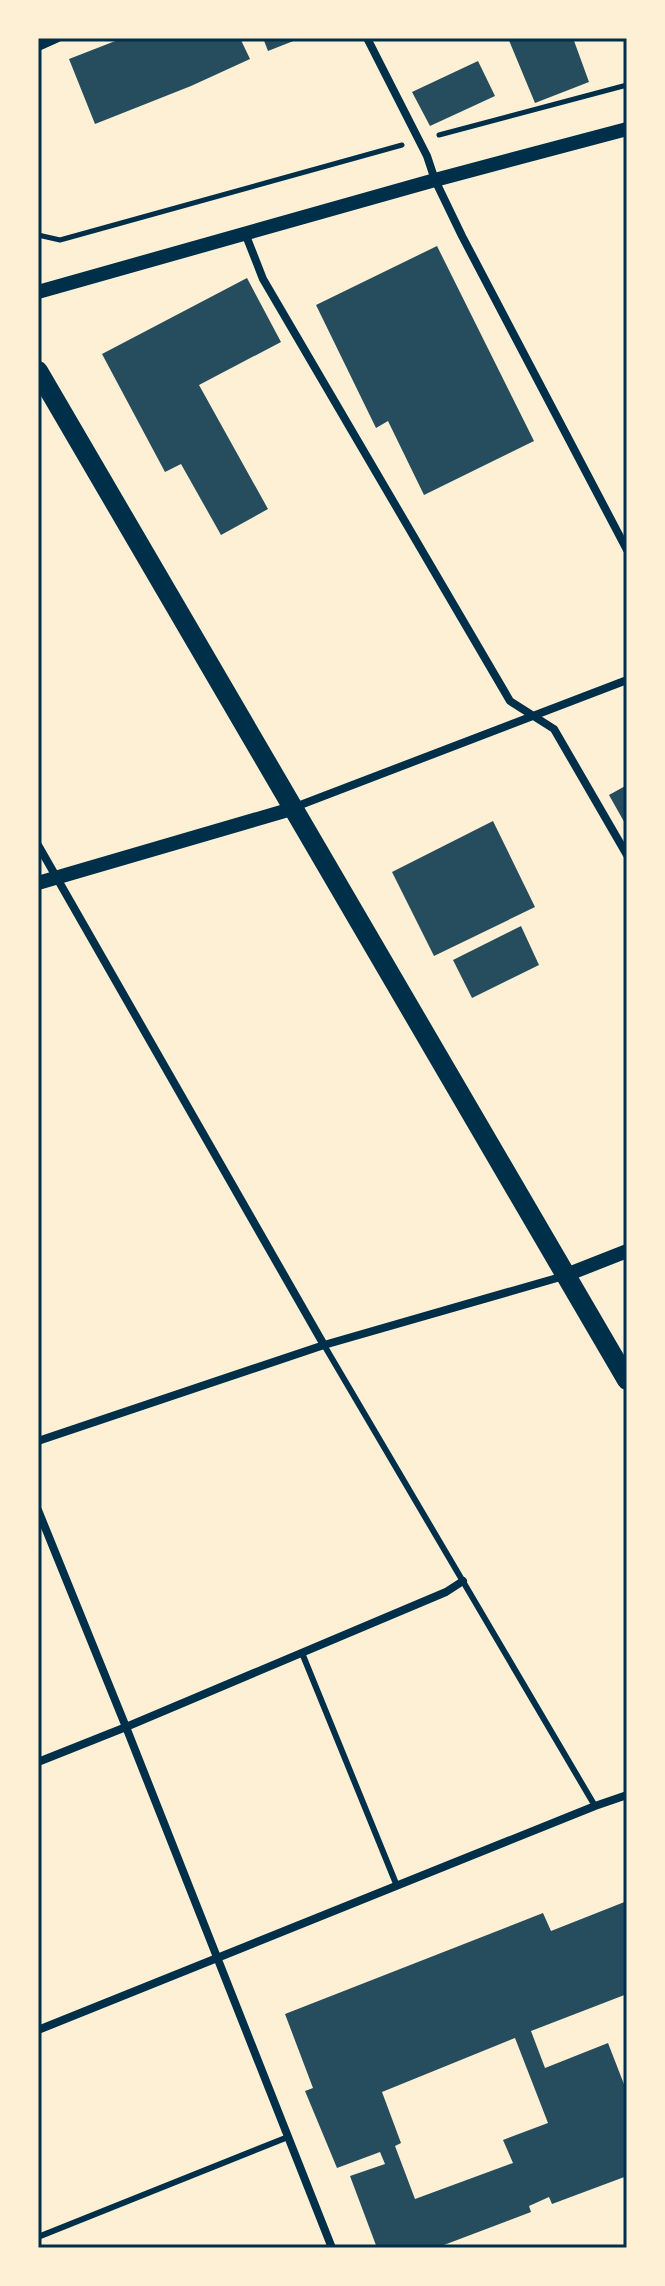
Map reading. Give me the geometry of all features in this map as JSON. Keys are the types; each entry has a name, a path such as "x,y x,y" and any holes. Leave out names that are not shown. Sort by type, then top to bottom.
{"main road":[{"path":"38,371 627,1380"}],"street":[{"path":"38,47 58,38"},
{"path":"367,38 419,140 462,236 627,550"},
{"path":"38,292 627,129"},
{"path":"245,233 263,279 510,701 554,729 627,855"},
{"path":"38,883 295,808 627,680"},
{"path":"38,845 324,1345"},
{"path":"38,1441 324,1345 566,1275 627,1251"},
{"path":"38,1510 332,2248"},
{"path":"38,1762 446,1592 463,1581"},
{"path":"38,2030 627,1795"}],"lane":[{"path":"324,1345 595,1806"},
{"path":"302,1653 397,1886"},
{"path":"38,2237 288,2137"}],"path":[{"path":"38,235 60,240 627,85"}],"building":[{"path":"123,38 240,38 250,59 95,124 69,59"},
{"path":"263,38 301,38 268,51"},
{"path":"508,38 573,38 589,82 535,103"},
{"path":"478,61 495,96 430,126 412,92"},
{"path":"437,246 534,441 424,495 388,421 376,428 316,305"},
{"path":"247,278 281,342 199,385 268,509 221,535 181,464 165,472 102,354"},
{"path":"627,785 627,827 609,795"},
{"path":"493,821 535,907 434,956 392,872"},
{"path":"521,926 539,965 472,998 453,960"},
{"path":"627,1901 627,1994 531,2031 545,2068 608,2043 627,2092 627,2176 552,2204 549,2197 529,2206 531,2212 436,2248 377,2248 350,2176 385,2164 380,2152 337,2168 305,2091 313,2088 285,2014 543,1913 551,1931","holes":["515,2038 548,2123 503,2140 513,2163 415,2199 395,2146 401,2143 382,2092"]}]}
